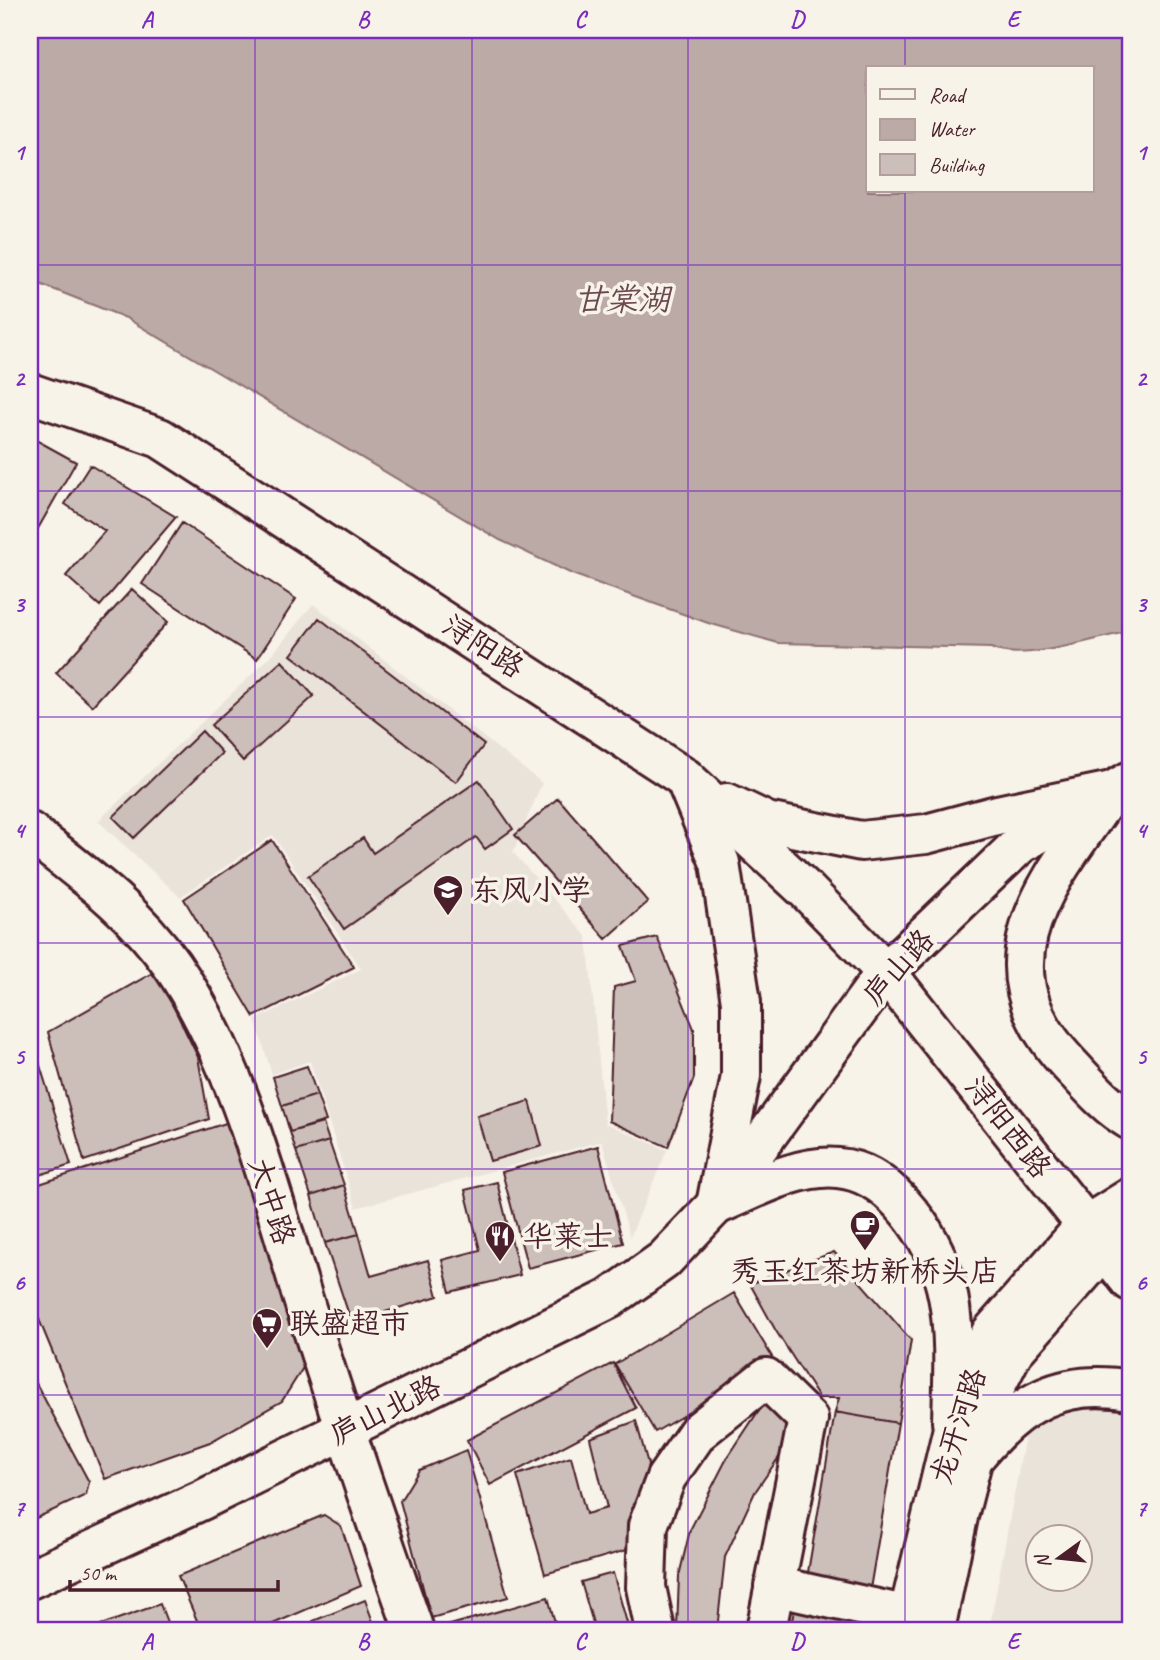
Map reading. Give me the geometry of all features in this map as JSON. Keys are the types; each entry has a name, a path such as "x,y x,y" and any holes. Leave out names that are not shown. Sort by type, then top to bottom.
{"main road":[{"name":"浔阳路","path":"30,393 160,438 685,778 806,890 886,972"},
{"path":"685,778 766,822 861,841 926,834 1121,786"},
{"path":"685,778 720,863 741,1002 741,1076 716,1205"},
{"path":"1121,786 1041,897 1029,923 1024,954 1024,985 1032,1015 1053,1047 1109,1107 1130,1120"},
{"name":"庐山路","path":"716,1205 886,972 1020,844 1121,786"},
{"name":"大中路","path":"30,832 113,896 172,965 224,1059 270,1191 344,1430 414,1630"},
{"name":"浔阳西路","path":"886,972 1106,1236 1130,1280"},
{"path":"716,1205 780,1178 837,1168 861,1172 890,1190 920,1224 938,1257 950,1299 962,1446 1054,1394 1082,1387 1130,1390"},
{"name":"龙开河路","path":"917,1626 962,1446 1013,1352 1106,1236 1130,1198"},
{"name":"庐山北路","path":"30,1579 344,1430 610,1299 664,1261 716,1205"},
{"path":"655,1630 646,1587 648,1525 666,1478 698,1432 766,1378 808,1419 766,1630"},
{"path":"774,1586 917,1626"}],"shaded area":[{"name":"东风小学","path":"313,604 542,783 513,852 587,937 605,1123 667,1150 630,1237 602,1141 356,1208 310,1061 272,1074 255,1020 361,969 273,835 180,897 98,821 270,657"},
{"path":"1079,1407 1130,1409 1130,1630 989,1630 1025,1436 1042,1419"}],"water":[{"name":"甘棠湖","path":"30,30 1130,30 1130,631 1059,648 1020,653 991,648 778,643 708,623 572,574 500,540 126,318 30,280"}],"building":[{"path":"36,440 76,462 36,532 30,528 30,451"},
{"path":"90,465 176,517 100,606 66,576 105,531 65,504"},
{"path":"182,523 296,599 257,659 142,584"},
{"path":"132,589 168,622 92,706 56,673"},
{"path":"319,618 484,745 456,782 291,655"},
{"path":"282,661 314,696 243,761 211,725"},
{"path":"202,731 222,753 134,838 113,817"},
{"path":"479,780 513,829 485,849 476,837 344,929 308,876 363,838 373,853"},
{"path":"558,798 648,902 606,939 515,835"},
{"path":"272,840 354,967 254,1017 184,899"},
{"path":"657,937 694,1029 694,1078 668,1147 609,1121 614,987 636,981 623,946"},
{"path":"156,971 198,1057 209,1119 84,1161 48,1032"},
{"path":"33,1043 71,1165 30,1178 30,1044"},
{"path":"307,1066 317,1095 282,1106 273,1077"},
{"path":"317,1095 326,1121 290,1132 282,1106"},
{"path":"530,1101 542,1146 490,1161 477,1116"},
{"path":"229,1122 304,1366 282,1401 210,1442 105,1479 38,1317 30,1319 30,1187"},
{"path":"323,1123 329,1141 296,1151 290,1132"},
{"path":"329,1141 344,1185 311,1196 296,1151"},
{"path":"598,1146 623,1243 528,1268 502,1172"},
{"path":"497,1182 520,1275 450,1292 442,1260 480,1250 465,1190"},
{"path":"344,1185 359,1234 325,1243 311,1196"},
{"path":"359,1234 371,1276 428,1260 438,1296 362,1319 350,1318 325,1243"},
{"path":"834,1252 911,1340 898,1423 835,1412 839,1398 819,1398 750,1284"},
{"path":"734,1293 775,1362 655,1432 615,1364"},
{"path":"613,1363 636,1408 490,1485 467,1440"},
{"path":"30,1372 89,1482 86,1495 30,1521 30,1476 35,1474 30,1464"},
{"path":"763,1404 799,1428 755,1492 725,1557 717,1630 677,1630 679,1576 690,1530 726,1460"},
{"path":"835,1412 898,1423 870,1589 807,1578"},
{"path":"636,1421 648,1464 627,1550 545,1574 517,1475 571,1457 586,1514 607,1508 590,1438"},
{"path":"466,1450 508,1597 431,1618 400,1501 419,1470"},
{"path":"324,1515 341,1526 361,1586 259,1630 201,1630 178,1576"},
{"path":"613,1573 629,1630 595,1630 581,1582"},
{"path":"548,1597 557,1630 440,1628"},
{"path":"365,1600 376,1630 316,1630 313,1621"},
{"path":"160,1604 170,1630 87,1630"},
{"path":"794,1611 864,1625 863,1630 790,1630"}],"place":[{"name":"东风小学","path":"448,917"},
{"name":"秀玉红茶坊新桥头店","path":"865,1252"},
{"name":"华莱士","path":"500,1263"},
{"name":"联盛超市","path":"267,1350"}]}
